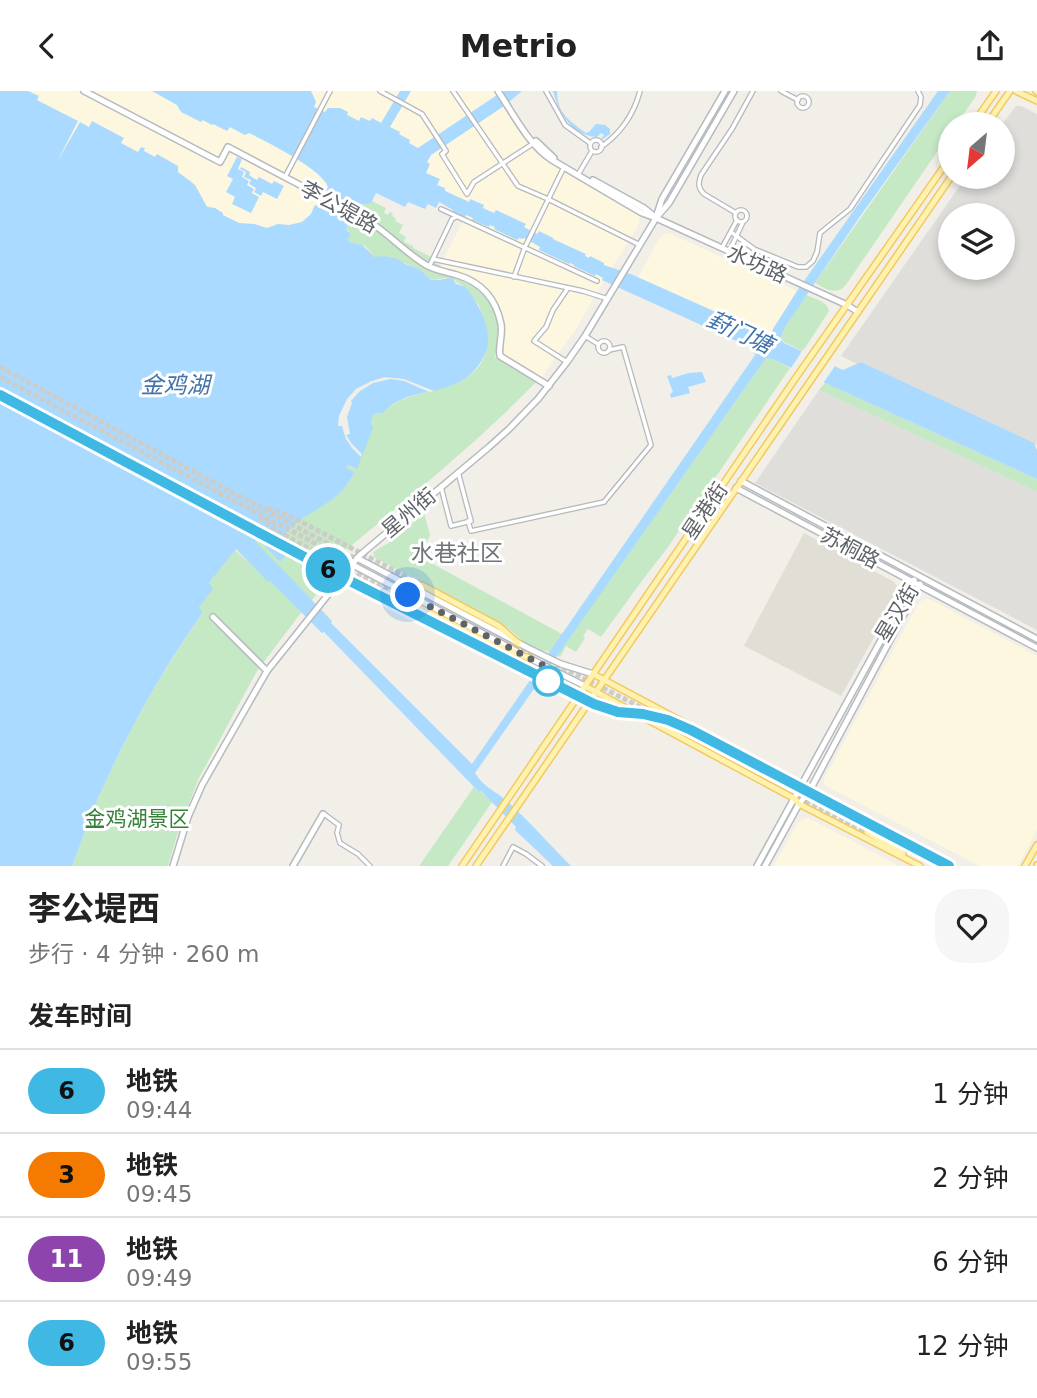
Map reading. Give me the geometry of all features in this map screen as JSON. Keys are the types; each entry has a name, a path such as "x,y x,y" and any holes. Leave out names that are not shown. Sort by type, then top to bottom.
{"main road":[{"path":"982,112 996,91"},
{"path":"995,112 1010,91"},
{"path":"1016,91 1037,101"},
{"name":"星港街","path":"462,866 797,376 938,175"},
{"name":"星港街","path":"476,866 943,189"},
{"path":"422,585 499,626 518,643"},
{"path":"411,603 481,639 531,659"},
{"path":"593,674 809,792 953,866"},
{"path":"585,686 797,802 921,866"},
{"path":"699,737 801,787"},
{"path":"867,832 921,866"},
{"path":"1025,866 1037,845"}],"street":[{"name":"李公堤路","path":"84,91 219,162 228,147 384,231 429,267 463,277 484,289 494,304 500,324 500,356 549,386"},
{"path":"285,177 330,91"},
{"path":"380,91 422,114 446,151 442,154 467,194 474,182 535,142"},
{"path":"453,91 518,186 640,245"},
{"name":"水坊路","path":"499,91 535,142 565,166 642,213 858,312"},
{"path":"546,91 565,125 590,143 592,151"},
{"path":"592,151 598,152 618,134 634,109 640,91"},
{"name":"星州街","path":"656,218 662,198 725,91"},
{"name":"星州街","path":"173,866 188,817 204,780 267,671 356,558 509,429 549,386 585,336 656,218 669,202 734,91"},
{"path":"740,221 736,213 704,194 698,184 753,91"},
{"path":"781,91 798,100"},
{"path":"731,232 754,249 796,266 803,268 809,265 816,254 821,232 850,209 920,105 921,97 918,91"},
{"path":"590,143 598,141 601,147"},
{"path":"579,173 592,151"},
{"path":"514,277 565,166"},
{"name":"水坊路","path":"565,166 644,208 656,218"},
{"path":"441,209 597,281"},
{"path":"722,248 731,232 747,217 746,212 741,210 736,213"},
{"path":"429,267 452,219 457,216"},
{"path":"729,251 740,221"},
{"path":"433,259 608,299"},
{"path":"567,362 534,341 546,327 553,310 568,288"},
{"path":"585,336 599,344"},
{"path":"599,344 606,342 610,346 609,350"},
{"path":"468,521 471,531 604,502 651,445 623,347 601,353 599,344"},
{"path":"441,487 451,526 471,520 458,472"},
{"name":"苏桐路","path":"741,481 1037,639"},
{"path":"748,494 752,487"},
{"name":"苏桐路","path":"736,488 1037,648"},
{"path":"847,547 851,540"},
{"path":"356,558 542,655 593,674"},
{"path":"351,565 585,686"},
{"name":"星汉街","path":"757,866 797,802 809,792 920,585 920,577 913,581 801,787 797,802 765,866"},
{"path":"213,617 267,671"},
{"path":"992,624 995,617"},
{"path":"866,667 873,671"},
{"path":"293,866 323,814 339,825 337,832 340,843 358,854 370,866"},
{"path":"503,866 513,847 542,866"}],"shaded area":[{"path":"28,91 152,91 212,125 229,127 244,135 249,132 310,167 325,179 328,187 318,207 315,205 309,216 299,224 278,224 267,228 239,223 206,205 192,181 178,172 177,165 143,151 141,147 138,153 121,143 123,138 92,122 89,127 80,123 57,162 38,96"},
{"path":"311,91 495,91 497,95 418,148 408,143 399,132 372,118 370,121 359,121 337,108 328,108 326,113 314,107 316,102"},
{"path":"504,106 543,157 640,216 638,226 611,269 539,231 538,234 524,227 525,224 496,211 494,214 483,208 484,205 471,199 469,202 444,190 426,173 431,155"},
{"path":"1016,106 1021,106 1037,114 1037,445 861,362 857,364 841,356 938,217 938,280 1015,280 1015,203 948,203 958,189 1015,189 1015,112 1011,112"},
{"path":"466,214 473,220 489,227 490,225 518,240 523,237 575,265 574,267 603,278 604,281 575,330 541,378 503,354 502,315 488,289 474,279 439,269"},
{"path":"665,233 797,291 771,333 763,333 638,278 658,240"},
{"path":"819,390 1037,492 1037,630 755,483"},
{"path":"804,533 894,582 900,591 841,696 744,646"},
{"path":"927,599 1037,656 1037,830 1018,866 980,866 834,790 823,781 918,604"},
{"path":"805,818 899,866 773,866 798,823"}],"green space":[{"path":"950,91 977,91 965,112 938,112 938,150 845,286 834,291 815,283"},
{"name":"金鸡湖景区","path":"372,201 386,208 384,213 392,213 395,221 403,225 399,233 406,237 404,242 433,258 432,261 441,266 437,273 469,284 489,300 498,324 495,357 537,381 466,449 340,555 334,574 257,671 198,780 168,866 72,866 99,795 123,746 160,678 203,612 199,607 209,583 235,550 269,581 281,569 256,542 259,539 279,540 301,519 333,499 344,488 355,472 346,468 348,465 356,469 372,428 373,415 383,413 410,397 459,382 472,374 481,362 486,346 483,318 478,304 466,287 449,278 430,279 407,264 375,257 365,246 349,242 351,234 347,230 348,211 354,205"},
{"path":"806,295 823,303 829,311 803,351 784,342 780,337"},
{"path":"766,358 790,368 668,547 601,637 588,629 576,652 566,646 560,657 531,648 508,628 374,557 373,552 392,541 424,513 430,535 420,557 562,634 596,586 603,590"},
{"path":"825,383 1037,479 1037,492 819,390"},
{"path":"474,787 492,802 448,866 419,866"}],"water":[{"name":"金鸡湖","path":"0,91 28,91 39,96 37,100 78,121 57,162 80,122 89,127 92,121 124,138 121,143 138,152 141,147 145,148 144,151 155,157 157,154 178,166 178,172 195,185 207,207 215,208 239,223 267,228 302,222 311,214 315,205 318,206 328,187 324,180 305,164 249,133 245,135 230,127 227,131 203,120 201,122 181,112 177,105 152,91 311,91 316,102 314,107 325,112 328,108 340,108 359,121 361,117 370,121 372,118 381,123 400,91 411,91 390,127 418,148 497,95 505,91 522,91 431,155 426,173 440,179 437,185 469,202 470,199 484,205 483,208 494,213 496,210 526,224 524,227 537,234 539,231 604,265 633,275 765,334 771,333 797,291 938,91 950,91 861,215 785,327 780,339 843,370 861,362 1034,443 1037,450 1037,479 766,358 475,773 504,798 571,866 553,866 324,632 236,549 209,583 213,589 199,607 203,612 160,677 123,746 99,795 72,866 0,866","holes":["376,193 405,207 408,202 425,209 428,204 436,208 439,202 453,210 452,213 464,218 466,215 473,218 472,220 495,227 494,229 517,240 524,238 540,247 539,250 752,348 755,355 472,764 331,623 256,542 259,539 280,562 290,546 280,540 298,522 333,499 350,481 355,472 346,468 348,465 357,469 373,428 373,415 383,413 394,403 407,397 462,380 474,371 484,356 487,329 481,311 466,287 449,278 431,280 419,269 398,259 375,257 362,245 349,242 351,234 346,230 347,217 352,207 371,203"]},
{"path":"553,91 557,91 559,106 575,125 586,133 596,124 605,125 610,129 610,134 601,139 604,135 601,133 597,137 580,132 573,127 563,115 559,107"},
{"path":"237,157 242,159 238,169 244,172 242,177 249,181 247,185 254,189 252,193 259,197 251,213 232,204 235,197 226,192 233,179 227,176"},
{"path":"241,167 257,180 259,177 272,184 274,181 284,186 277,199 263,192 261,196 254,192 256,188 249,184 251,180 244,177 246,172 240,169"},
{"path":"702,372 706,382 688,387 690,393 671,398 670,394 673,392 667,376 671,375 672,378"}],"pier":[{"path":"804,348 837,363 822,385 789,371"},
{"path":"385,377 404,379 434,391 429,392 404,381 391,379 373,383 360,391 351,401 347,417 350,434 346,435 362,454 361,457 346,439 342,426 338,426 339,416 347,399 356,389"}],"tunnel":[{"path":"0,367 358,560"},
{"path":"0,377 356,565"},
{"path":"268,508 288,515 422,585"},
{"path":"260,517 277,531 411,603"},
{"path":"514,647 533,657"},
{"path":"556,664 699,737"},
{"path":"792,795 867,832"}],"metro line":[{"name":"6","path":"0,395 344,578 594,704 618,712 668,720 691,730 949,866"}],"district":[{"name":"水巷社区","path":"457,553"}],"route":[{"path":"408,595 556,672 548,681"}],"water label":[{"name":"葑门塘","path":"740,332"}]}
